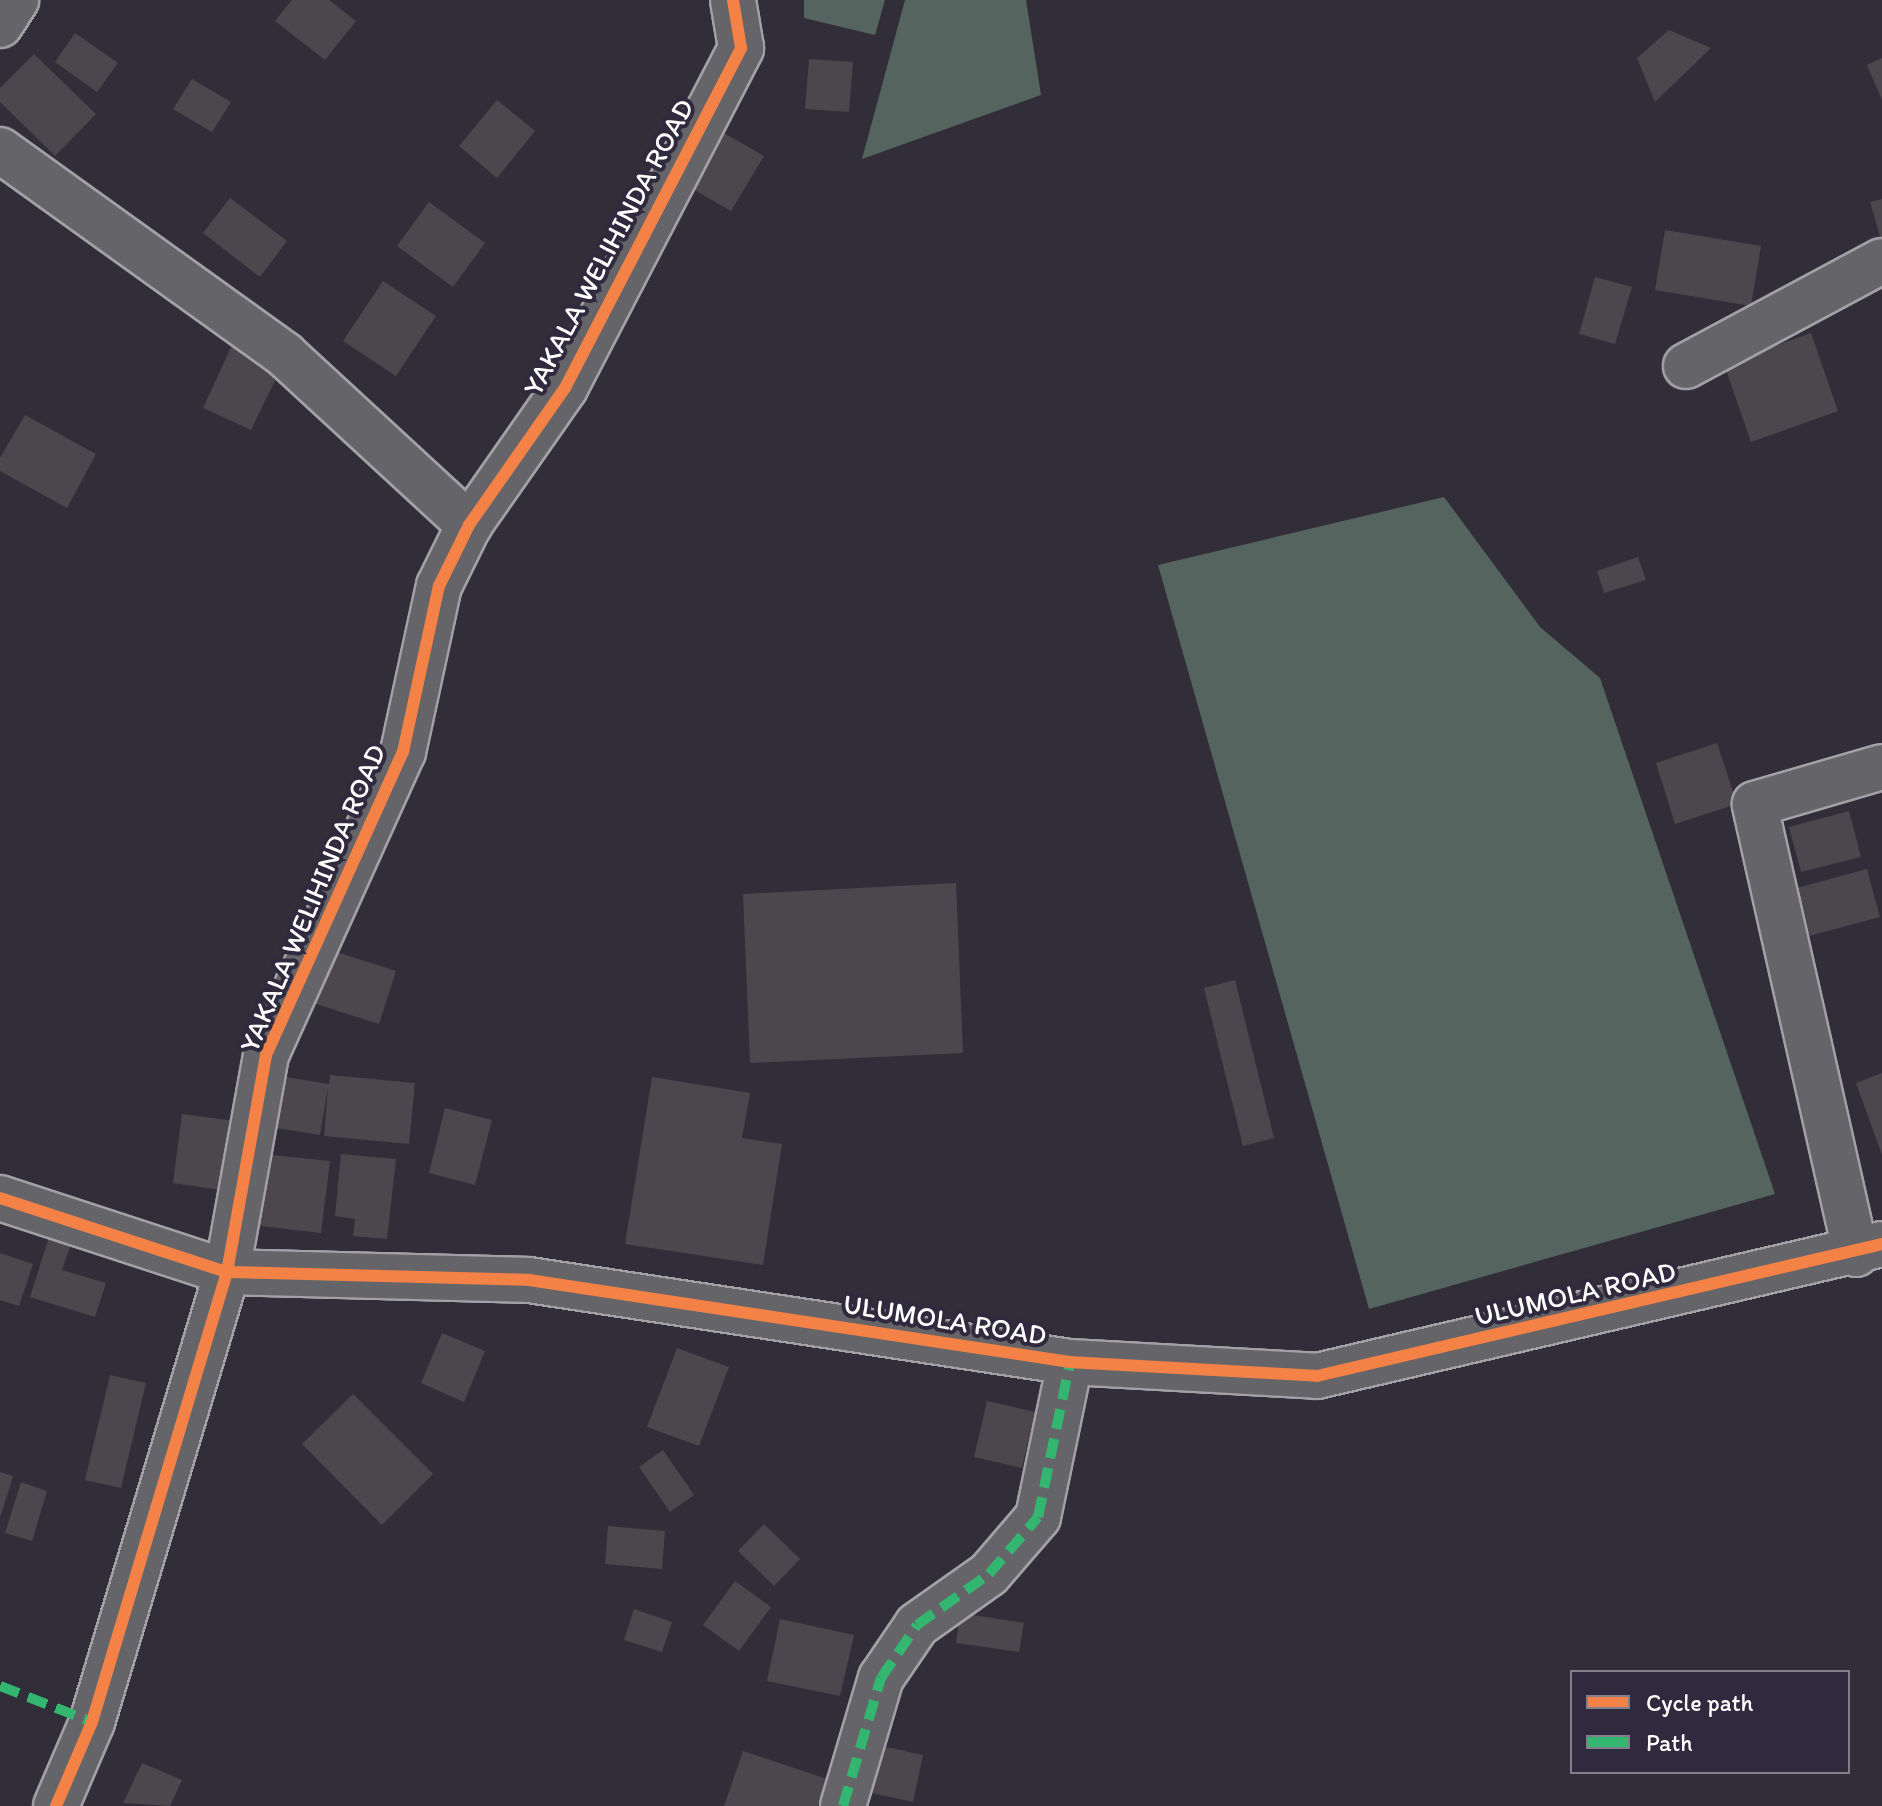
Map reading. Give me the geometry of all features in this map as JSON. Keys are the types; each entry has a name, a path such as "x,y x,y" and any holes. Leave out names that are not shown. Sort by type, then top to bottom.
{"street":[{"path":"0,25 16,0"},
{"name":"YAKALA WELIHINDA ROAD","path":"56,1806 92,1722 227,1272 266,1055 403,752 439,586 469,525 565,388 741,48 733,0"},
{"path":"0,150 285,355 469,525"},
{"path":"1686,366 1882,261"},
{"path":"1869,1249 1755,804 1882,767"},
{"name":"ULUMOLA ROAD","path":"0,1198 227,1272 529,1280 1070,1362 1317,1376 1869,1249"},
{"path":"843,1806 881,1678 917,1625 989,1574 1038,1517 1070,1362"}],"shaded area":[{"path":"804,0 885,0 875,35 804,18"},
{"path":"905,0 1026,0 1041,95 862,159"},
{"path":"1444,497 1540,627 1600,678 1775,1194 1369,1309 1158,565"}],"building":[{"path":"292,0 329,0 356,21 325,60 275,21"},
{"path":"1669,30 1711,48 1655,102 1637,58"},
{"path":"75,33 118,63 97,92 55,62"},
{"path":"34,54 96,114 55,156 0,102 0,88"},
{"path":"1882,58 1882,100 1867,65"},
{"path":"809,59 853,62 849,112 805,109"},
{"path":"192,79 231,102 212,132 173,109"},
{"path":"497,100 535,131 497,178 459,146"},
{"path":"724,133 764,156 731,211 691,188"},
{"path":"230,198 287,241 260,277 203,233"},
{"path":"1882,199 1882,239 1881,240 1870,202"},
{"path":"429,202 485,243 453,287 397,246"},
{"path":"1665,230 1761,246 1751,306 1655,290"},
{"path":"1595,277 1632,287 1615,344 1579,334"},
{"path":"383,281 436,316 396,376 343,341"},
{"path":"1811,333 1838,411 1751,442 1724,364"},
{"path":"232,345 281,368 251,430 203,408"},
{"path":"25,415 96,454 67,508 0,471 0,458"},
{"path":"1638,557 1646,580 1604,593 1597,571"},
{"path":"1717,743 1737,804 1675,824 1656,763"},
{"path":"1849,811 1861,857 1801,872 1789,827"},
{"path":"1867,869 1880,917 1805,937 1793,889"},
{"path":"956,883 963,1053 750,1063 743,894"},
{"path":"324,948 396,971 379,1024 307,1001"},
{"path":"1235,980 1274,1138 1243,1146 1204,988"},
{"path":"1882,1073 1882,1155 1856,1083"},
{"path":"267,1074 329,1084 330,1075 415,1083 409,1144 324,1136 328,1087 320,1135 258,1125"},
{"path":"652,1077 750,1093 742,1138 782,1144 763,1265 625,1244"},
{"path":"445,1108 492,1120 475,1185 429,1173"},
{"path":"182,1114 243,1122 234,1192 173,1183"},
{"path":"252,1153 330,1161 321,1233 244,1224"},
{"path":"341,1154 396,1159 387,1239 353,1236 355,1219 335,1216"},
{"path":"49,1237 71,1244 62,1270 106,1283 95,1317 30,1297"},
{"path":"0,1253 33,1264 19,1306 0,1300"},
{"path":"442,1333 485,1351 464,1402 421,1383"},
{"path":"677,1348 729,1367 699,1446 647,1427"},
{"path":"110,1375 146,1383 121,1488 85,1480"},
{"path":"353,1394 433,1474 382,1525 302,1444"},
{"path":"987,1401 1035,1412 1022,1468 974,1457"},
{"path":"663,1450 694,1495 670,1512 639,1467"},
{"path":"0,1472 13,1476 1,1515 0,1515"},
{"path":"21,1482 47,1491 32,1541 5,1533"},
{"path":"764,1524 800,1559 774,1586 738,1551"},
{"path":"608,1526 665,1531 662,1569 605,1564"},
{"path":"735,1581 771,1607 739,1651 703,1625"},
{"path":"634,1609 672,1622 662,1652 624,1640"},
{"path":"960,1613 1024,1623 1019,1652 956,1643"},
{"path":"780,1619 854,1635 840,1696 767,1681"},
{"path":"873,1744 923,1755 913,1802 863,1791"},
{"path":"743,1751 827,1779 818,1806 724,1806"},
{"path":"142,1763 182,1780 170,1806 123,1803"}],"marked path":[{"path":"843,1806 881,1678 917,1625 989,1574 1038,1517 1070,1362"},
{"path":"0,1686 92,1722"}],"cycle path":[{"path":"56,1806 92,1722 227,1272 266,1055 403,752 439,586 469,525 565,388 741,48 733,0"},
{"path":"0,1198 227,1272 529,1280 1070,1362 1317,1376 1882,1244"}]}
